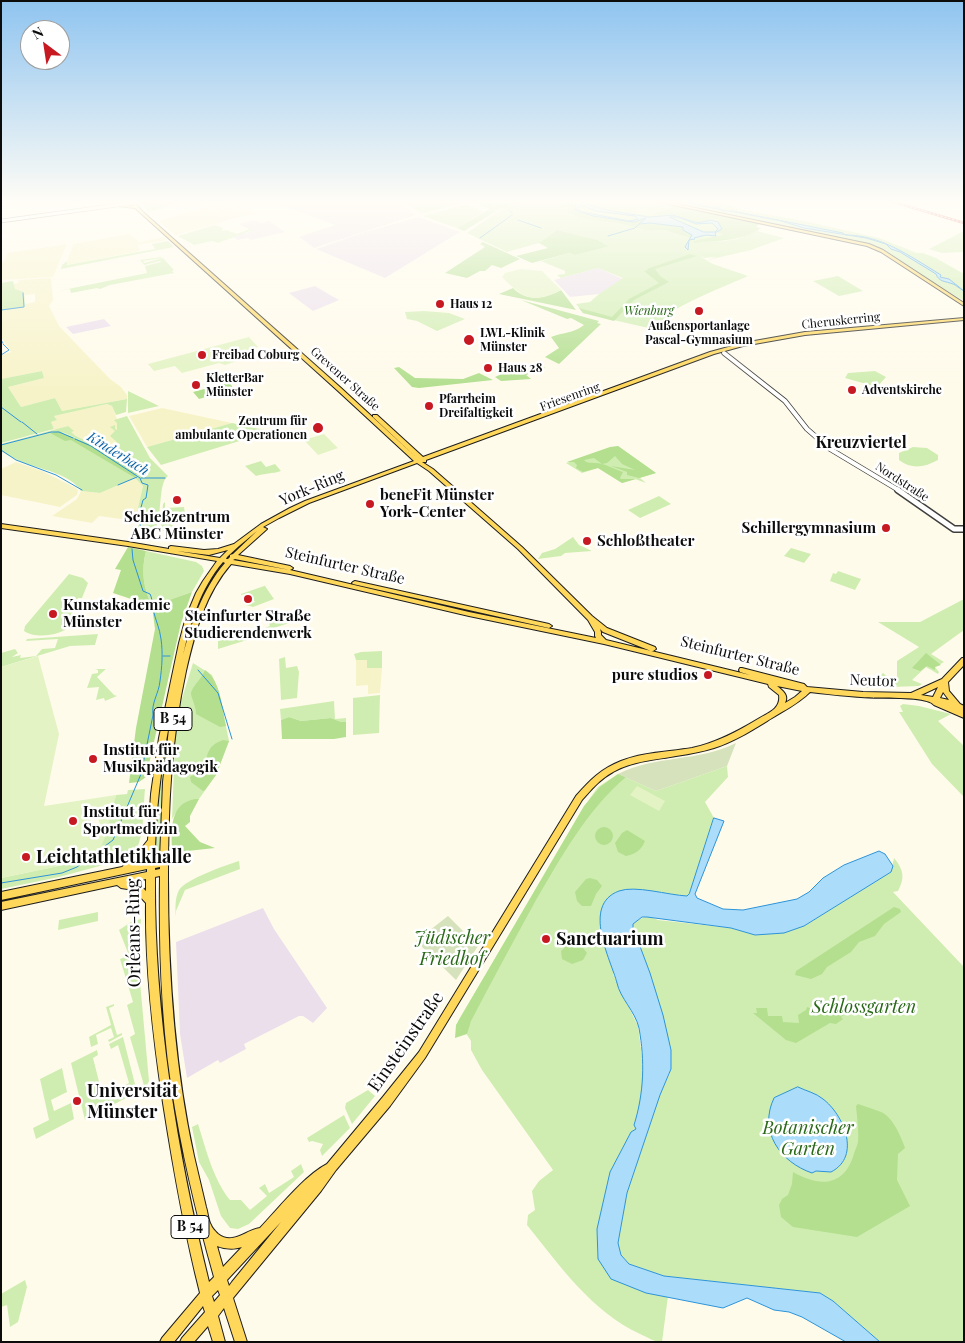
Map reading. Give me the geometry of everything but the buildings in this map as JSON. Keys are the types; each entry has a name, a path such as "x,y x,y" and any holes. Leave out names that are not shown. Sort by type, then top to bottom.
{"main road":[{"name":"Grevener Straße","path":"200,263 520,548 590,618 611,633 653,649"},
{"path":"901,263 964,305"},
{"name":"Cheruskerring","path":"722,352 807,336 964,319"},
{"name":"Friesenring","path":"421,461 722,352"},
{"name":"York-Ring","path":"228,558 268,521 299,505 421,461"},
{"name":"Steinfurter Straße","path":"1,524 259,561 598,636 780,679 809,689"},
{"path":"211,573 208,563 202,554 223,550 243,543 248,555 259,561"},
{"name":"Steinfurter Straße","path":"228,558 404,599 604,642 795,688 809,689"},
{"name":"Orléans-Ring","path":"211,1314 190,1228 164,1082 153,991 150,865 158,764 171,695 192,611 200,590 211,573 228,558"},
{"name":"Orléans-Ring","path":"227,1296 208,1230 183,1128 170,1045 165,971 163,867 166,767 178,691 192,636 206,596 228,558"},
{"name":"Grevener Straße","path":"590,618 598,632 598,636 604,642"},
{"path":"935,701 944,681 964,660"},
{"path":"763,680 782,694 782,703 779,710"},
{"path":"912,696 944,681"},
{"path":"944,681 948,696 964,709"},
{"name":"Neutor","path":"809,689 864,695 912,696 935,701"},
{"name":"Einsteinstraße","path":"186,1342 227,1296 317,1187 422,1055 578,798 595,779 611,769 630,761 716,744 803,696 809,689"},
{"path":"935,701 948,702 964,709"},
{"path":"935,701 964,715"},
{"path":"119,872 138,860 151,842"},
{"path":"1,896 150,865 163,867"},
{"path":"1,906 150,875 163,867"},
{"path":"113,883 134,886 150,901"},
{"name":"Einsteinstraße","path":"166,1342 206,1293 303,1190 332,1166"},
{"path":"208,1230 219,1241 235,1244 252,1237 271,1224"},
{"name":"B 54","path":"227,1296 241,1342"},
{"name":"B 54","path":"211,1314 219,1342"}],"street":[{"name":"Nordstraße","path":"722,352 778,395 796,413 807,429 830,449 893,486 954,529 964,529"}],"shaded area":[{"path":"1,263 59,263 53,277 1,280"},
{"path":"349,263 410,263 385,278"},
{"path":"598,268 623,279 599,294 570,297 554,280"},
{"path":"51,278 53,300 49,306 59,326 110,379 121,387 127,395 127,399 62,411 55,398 21,407 8,387 44,378 42,371 1,379 1,355 11,352 1,337 1,311 25,307 25,304 35,302 35,294 25,295 24,292 14,289 13,284 18,283 19,280"},
{"path":"315,286 339,300 313,311 289,293"},
{"path":"104,319 111,326 73,334 66,327"},
{"path":"107,404 112,406 122,426 117,441 119,444 107,448 95,440 89,442 76,437 70,432 68,426 54,430 51,422 57,420 54,416"},
{"path":"162,408 232,423 147,447 129,416"},
{"path":"16,462 42,471 76,488 78,490 77,495 60,507 1,495 1,469"},
{"path":"135,478 143,486 135,521 99,516 92,523 52,516 77,499 81,491 100,493"},
{"path":"356,660 367,660 367,668 382,668 380,693 368,694 368,685 356,686"},
{"path":"263,908 274,929 327,1008 313,1023 303,1016 299,1016 244,1044 246,1049 220,1063 218,1060 187,1078 180,1034 176,942"}],"green space":[{"path":"65,263 67,263 67,265 93,263 61,269"},
{"path":"167,263 174,270 172,271 174,273 110,285 100,289 71,293 70,289 58,291 147,273 145,266"},
{"path":"461,263 512,263 501,268 492,265 485,271 480,271 467,278 445,273"},
{"name":"Wienburg","path":"545,263 711,263 748,276 674,311 667,318 666,330 583,313 576,304 590,302 623,278 598,268 561,278 557,275 565,274 565,271"},
{"path":"665,263 675,263 655,269 660,276 669,282 634,300 614,321 583,313 579,308 612,317 629,299 659,283 644,271"},
{"path":"901,263 944,263 964,274 964,301"},
{"path":"521,269 542,271 561,290 551,295 535,298 522,294 502,277 505,273"},
{"path":"838,276 863,291 839,296 813,281"},
{"path":"13,281 15,289 24,292 25,307 1,311 1,283"},
{"path":"513,288 524,295 536,298 561,290 576,310 499,294"},
{"path":"521,300 599,321 597,323 601,324 559,364 545,357 559,348 551,337 584,325 571,318 567,319"},
{"path":"405,312 449,313 465,319 437,331 417,321 407,319"},
{"name":"Freibad Coburg","path":"249,337 258,347 250,349 254,354 253,356 225,365 219,363 182,373 175,366 154,371 148,364"},
{"path":"537,362 545,368 526,375 531,379 501,381 495,377 506,372 510,374"},
{"path":"399,367 415,378 463,379 479,373 493,380 419,388 412,387 394,368"},
{"path":"42,371 44,378 8,387 21,407 55,398 62,411 127,399 126,412 116,415 112,406 107,404 54,416 57,420 51,422 54,429 1,443 1,379"},
{"path":"875,371 886,377 877,387 845,378 848,373"},
{"path":"230,382 233,389 199,399 193,392"},
{"path":"128,391 159,406 128,413"},
{"path":"127,416 150,458 168,476 162,487 155,533 150,541 133,539 140,522 135,521 143,486 135,478 100,493 81,491 68,479 11,457 1,451 1,444 68,426 74,431 71,432 79,438 95,440 107,448 118,443 110,436 115,431 110,427 115,425 117,430 117,423 114,420","holes":["62,432 87,443 137,472 135,478"]},
{"path":"232,423 269,432 161,465 147,447"},
{"path":"58,431 87,443 137,473 135,478 71,440 65,441 50,433"},
{"path":"324,434 338,448 318,455 304,440"},
{"path":"618,446 656,473 640,478 646,483 635,479 622,483 598,468 582,473 566,463"},
{"path":"618,446 656,473 639,478 627,475 627,472 611,466 635,470 622,464 615,456 607,463 602,464 623,472 621,479 636,479 622,483 598,468 583,472 576,468 577,465 574,462 567,462","holes":["594,458 602,464 588,462 584,460"]},
{"path":"913,447 927,448 938,455 938,460 914,466 899,460 899,453"},
{"path":"261,461 266,467 275,464 281,471 256,476 245,466"},
{"path":"659,496 671,504 640,518 628,510"},
{"path":"165,502 165,508 184,507 185,514 178,514 169,524 173,525 166,532 161,530 163,504"},
{"path":"573,537 579,545 592,551 565,553 561,556 538,559 542,553 555,549"},
{"path":"128,547 146,551 144,579 152,606 113,593 121,570 115,569"},
{"path":"791,548 811,554 804,563 784,556"},
{"path":"146,551 196,562 202,566 204,571 192,592 152,606 144,579"},
{"path":"838,571 861,579 855,590 830,581 833,573 836,574"},
{"path":"69,574 83,578 88,583 82,598 78,598 67,624 71,625 61,632 41,636 24,631 25,626"},
{"path":"267,585 265,586 274,599 253,607 246,605 255,602 249,593 241,594"},
{"path":"192,592 181,623 146,777 139,782 129,783 136,728 155,629 152,606"},
{"path":"964,599 964,630 931,654 944,662 935,667 939,672 938,674 926,667 912,680 922,684 919,686 864,688 883,673 888,677 897,678 897,661 919,647 878,622 920,622"},
{"path":"297,613 301,614 298,620 271,629 273,632 218,649 218,641 236,635 237,638 270,626 269,623"},
{"path":"98,634 95,645 70,646 1,667 1,653 15,649 18,653 12,657 21,655 20,658 36,656 42,649 55,648 58,639 26,641 27,639"},
{"path":"382,651 382,668 367,668 367,660 356,660 354,654 361,652"},
{"path":"926,653 941,665 935,667 935,670 927,666 920,671 912,668"},
{"path":"38,656 59,734 44,806 116,795 106,834 97,858 1,878 1,667","holes":["93,806 104,834 96,838 87,809"]},
{"path":"285,657 286,668 297,666 299,672 297,698 281,700 279,659"},
{"path":"193,663 212,675 219,692 229,741 216,775 199,799 187,802 172,819 175,740 180,705"},
{"path":"95,669 106,669 97,677 117,696 105,701 104,698 96,700 99,687 87,688 92,674 98,673 98,670"},
{"path":"205,670 218,688 226,726 220,727 196,714 191,691"},
{"path":"380,695 379,733 353,735 353,698"},
{"path":"334,701 335,719 346,718 346,722 331,718 301,721 289,717 281,720 280,709"},
{"path":"903,704 951,714 938,721 964,746 964,797 932,764 899,712 903,712 900,706"},
{"path":"171,716 164,766 161,851 156,853 156,818 161,767"},
{"path":"289,717 301,721 331,718 346,722 346,737 334,739 282,739 281,720"},
{"path":"223,740 229,741 216,775 203,791 191,782 190,777 205,769 209,751 214,745"},
{"path":"736,743 727,766 656,791 618,774 647,764 707,753"},
{"path":"727,766 728,777 705,802 714,818 689,894 687,896 633,890 616,892 613,974 638,1026 643,1065 643,1089 634,1125 636,1129 631,1132 610,1172 597,1229 598,1259 646,1293 668,1296 662,1342 659,1342 622,1324 591,1300 564,1271 527,1225 528,1215 535,1210 532,1191 539,1181 553,1170 482,1070 471,1050 471,1041 458,1021 598,787 618,774 656,791"},
{"path":"618,774 626,777 599,804 576,834 528,915 471,1021 467,1034 455,1038 456,1025 584,806 600,787"},
{"path":"637,786 665,801 659,811 630,795"},
{"path":"145,789 141,834 132,856 59,877 1,889 1,878 96,858 116,795 127,794 128,790"},
{"path":"194,799 199,799 190,816 190,822 185,826 200,842 215,848 178,852 172,847 172,824 174,817 181,806"},
{"path":"604,827 610,830 613,836 610,842 604,845 598,842 595,836 598,830"},
{"path":"627,830 645,841 637,852 626,856 618,852 615,843 622,833"},
{"name":"Schlossgarten","path":"894,858 902,870 902,882 898,891 893,892 964,967 964,1342 880,1342 833,1301 820,1293 664,1276 629,1264 621,1255 618,1243 627,1193 660,1095 670,1073 671,1050 650,973 638,941 633,934 633,924 639,919 651,917 658,920 731,928 755,935 804,926 891,872"},
{"path":"239,861 240,869 185,890 176,911 176,917 175,907 177,896 183,886 207,873"},
{"path":"586,879 597,880 602,886 591,906 582,906 577,901 575,892"},
{"path":"894,907 900,909 901,912 884,924 875,936 859,942 851,952 827,967 822,974 811,979 795,975 796,971"},
{"path":"98,912 98,921 58,930 59,920"},
{"name":"Jüdischer Friedhof","path":"448,916 478,946 456,980 416,941"},
{"path":"141,919 138,953 128,953 119,930 131,922"},
{"path":"570,943 579,943 587,953 583,960 572,964 562,959 561,951"},
{"path":"132,954 138,960 149,1081 145,1089 130,1037 135,1034 127,1005 133,1002 120,959"},
{"path":"114,1004 114,1006 109,1008 117,1035 122,1033 122,1035 109,1042 108,1040 114,1037 111,1028 96,1035 98,1044 91,1047 89,1037 111,1025 106,1007"},
{"path":"807,1007 813,1009 839,1008 845,1014 841,1017 843,1019 836,1024 830,1023 796,1043 786,1040 753,1013 757,1013 756,1008 767,1008 768,1016 782,1016 783,1022 799,1023 798,1015 806,1010"},
{"path":"123,1037 137,1092 85,1120 71,1063 97,1050 98,1055 93,1058 103,1097 129,1083 118,1045 111,1049 109,1044"},
{"path":"62,1068 67,1092 51,1100 54,1111 71,1103 74,1119 36,1139 33,1128 49,1120 40,1079"},
{"path":"368,1090 375,1096 352,1124 345,1108 346,1103"},
{"path":"858,1104 885,1115 899,1133 905,1148 898,1154 897,1180 910,1206 857,1237 793,1227 781,1217 779,1205 782,1199 788,1195 792,1184 793,1172 802,1177 820,1182 836,1179 842,1174 853,1157 858,1142 856,1106"},
{"path":"344,1115 350,1128 322,1156 320,1150 323,1144 309,1142 307,1138"},
{"path":"198,1124 211,1164 224,1192 230,1200 241,1200 250,1210 267,1196 259,1188 265,1184 269,1193 294,1177 291,1171 301,1164 304,1172 249,1224 238,1229 230,1228 221,1216 209,1180 199,1162 192,1127"},
{"path":"25,1280 27,1287 18,1322 10,1327 7,1305 1,1307 1,1294"}],"water":[{"path":"917,263 921,263 941,275 940,277 949,279 964,291 941,280 936,274"},
{"path":"714,818 724,821 695,894 697,898 723,909 743,910 797,899 809,892 823,878 844,865 879,851 885,854 893,866 891,872 804,926 784,933 755,935 731,928 647,917 642,917 633,924 633,934 638,941 650,973 663,1015 671,1050 671,1069 660,1095 627,1193 618,1243 621,1255 629,1264 664,1276 820,1293 833,1301 880,1342 846,1342 802,1317 789,1312 774,1310 747,1298 723,1308 646,1293 611,1279 598,1259 597,1229 610,1172 631,1132 636,1129 634,1125 642,1089 643,1065 639,1028 621,994 605,947 600,920 602,908 608,898 626,889 687,896"},
{"path":"798,1087 823,1099 837,1114 842,1124 846,1135 846,1156 840,1165 831,1172 816,1171 812,1173 801,1168 790,1161 775,1144 769,1122 774,1098"}],"waterway":[{"path":"1,310 24,307 23,293"},
{"name":"Kinderbach","path":"1,355 9,350 3,344"},
{"name":"Kinderbach","path":"1,407 21,422"},
{"name":"Kinderbach","path":"22,422 37,434"},
{"name":"Kinderbach","path":"1,445 51,432 59,432 73,438"},
{"name":"Kinderbach","path":"75,439 91,446 140,478 142,483 148,485 146,498 143,500 140,511 144,512 139,517 141,529 136,539"},
{"path":"1,450 16,460 56,475 82,490"},
{"path":"118,485 137,477"},
{"path":"141,478 165,478"},
{"name":"Kinderbach","path":"1,883 62,873 77,867 113,840 141,774 153,715 153,706 159,685 162,650 151,596 143,591 133,560 132,549"},
{"name":"Kinderbach","path":"163,656 170,656"},
{"path":"198,670 218,693 232,739"}],"place":[{"name":"Haus 12","path":"440,304"},
{"name":"Außensportanlage Pascal-Gymnasium","path":"699,311"},
{"name":"LWL-Klinik Münster","path":"469,340"},
{"name":"Freibad Coburg","path":"202,355"},
{"name":"Haus 28","path":"488,368"},
{"name":"KletterBar Münster","path":"196,385"},
{"name":"Adventskirche","path":"852,390"},
{"name":"Pfarrheim Dreifaltigkeit","path":"429,406"},
{"name":"Zentrum für ambulante Operationen","path":"318,428"},
{"name":"Schießzentrum ABC Münster","path":"177,500"},
{"name":"beneFit Münster York-Center","path":"370,504"},
{"name":"Schillergymnasium","path":"886,528"},
{"name":"Schloßtheater","path":"587,541"},
{"name":"Steinfurter Straße Studierendenwerk","path":"248,599"},
{"name":"Kunstakademie Münster","path":"53,614"},
{"name":"pure studios","path":"708,675"},
{"name":"Institut für Musikpädagogik","path":"93,759"},
{"name":"Institut für Sportmedizin","path":"73,821"},
{"name":"Leichtathletikhalle","path":"26,857"},
{"name":"Sanctuarium","path":"546,939"},
{"name":"Universität Münster","path":"77,1101"}],"district":[{"name":"Kreuzviertel","path":"861,443"}],"park label":[{"name":"Botanischer Garten","path":"808,1138"}]}
